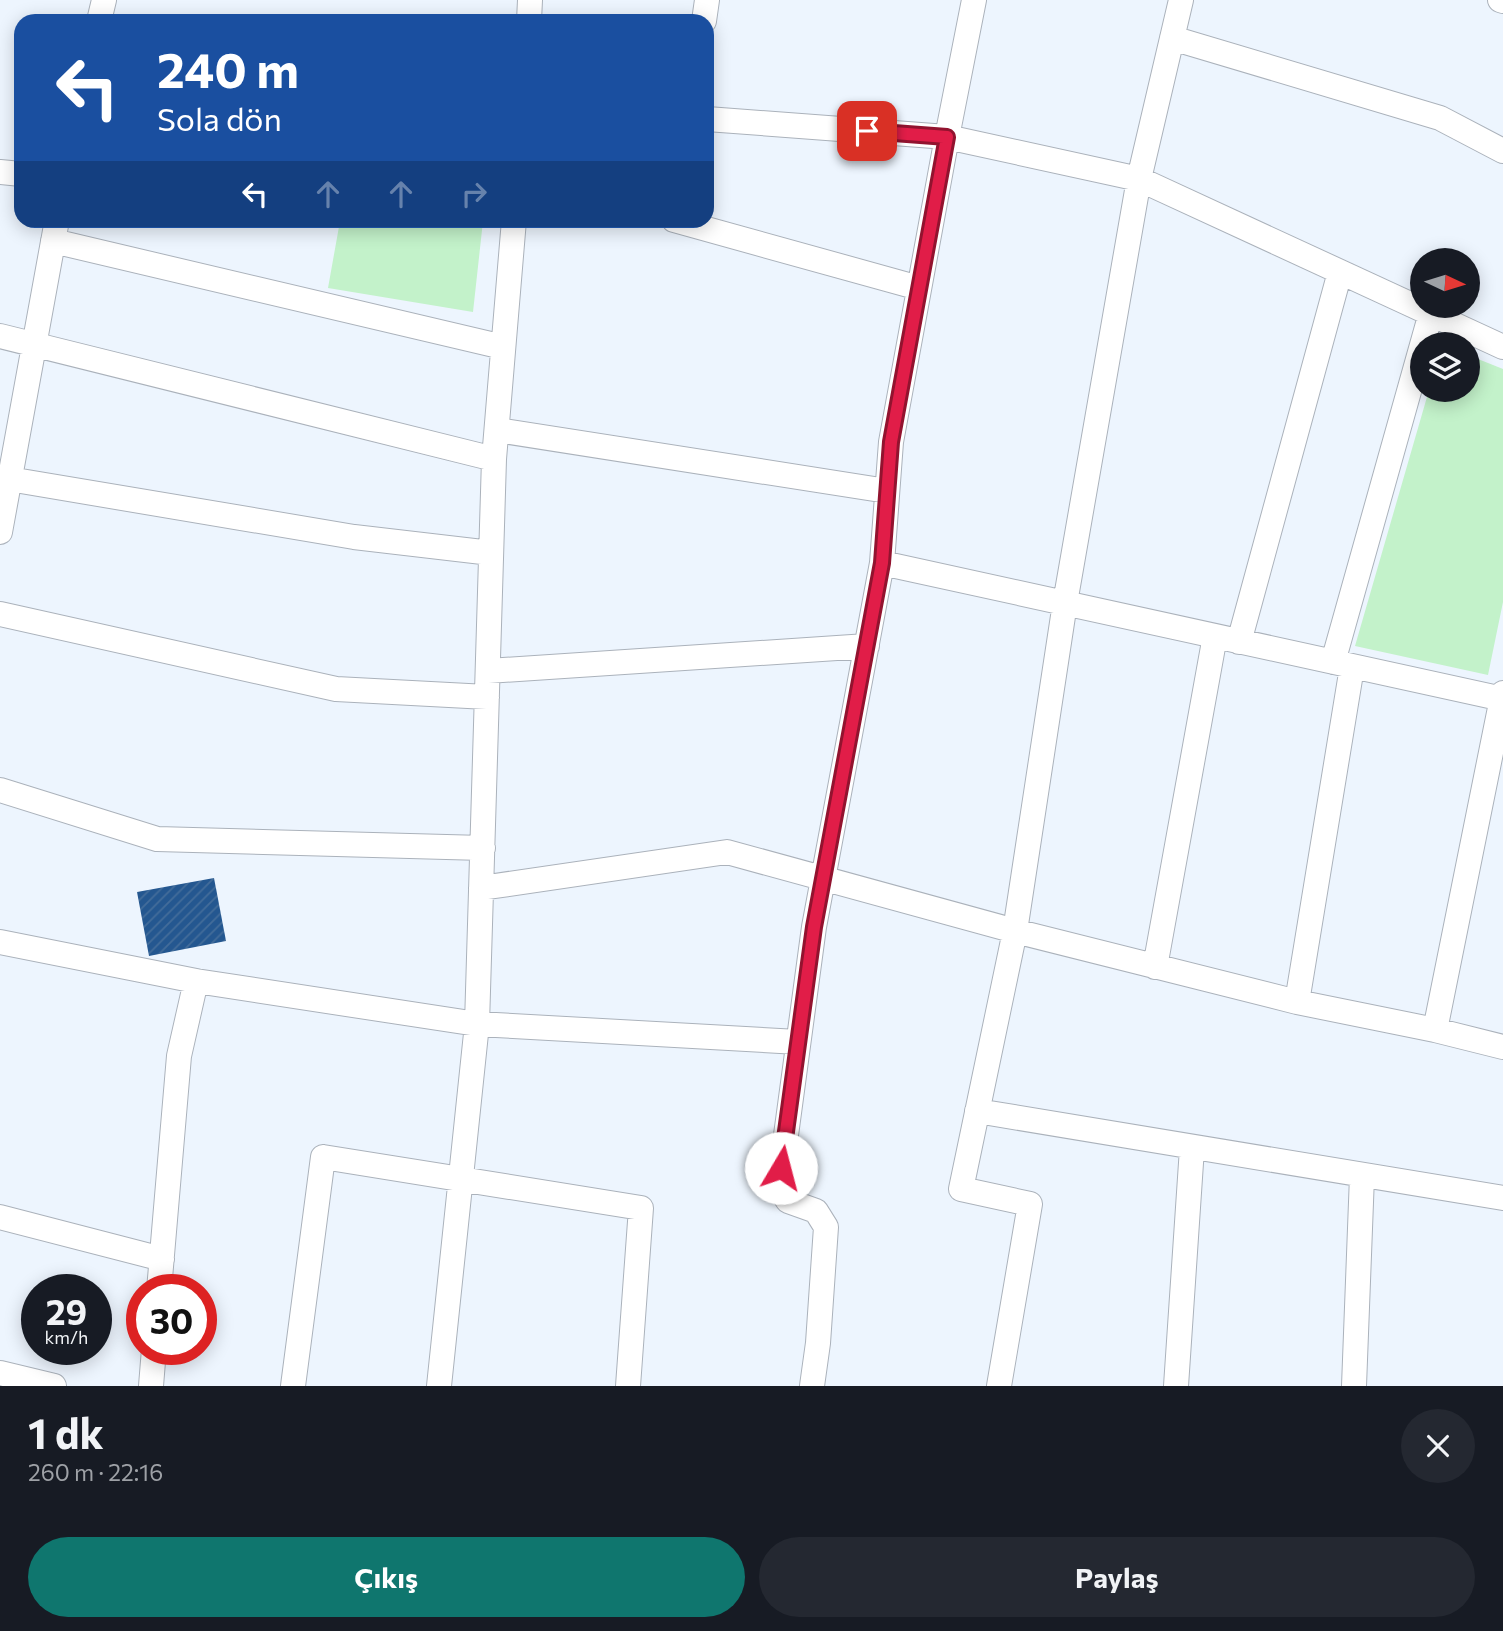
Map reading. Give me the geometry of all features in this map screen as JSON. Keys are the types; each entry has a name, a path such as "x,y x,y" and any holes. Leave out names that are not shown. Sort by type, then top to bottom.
{"street":[{"path":"812,1386 818,1343 826,1227 816,1211 788,1201 779,1187 824,877 882,563 891,442 974,0"},
{"path":"999,1386 1030,1204 961,1189 1016,931 1065,603 1139,179 1181,0"},
{"path":"1172,38 1440,118 1503,151"},
{"path":"714,120 947,137 1139,179 1410,304"},
{"path":"439,1386 477,1024 496,430 512,228"},
{"path":"703,228 919,288"},
{"path":"0,532 7,467 55,231 503,347"},
{"path":"1155,967 1227,639 1340,272"},
{"path":"1297,1002 1343,664 1430,318"},
{"path":"1442,318 1503,347"},
{"path":"0,336 495,458"},
{"path":"496,430 887,491"},
{"path":"7,467 354,537 491,553"},
{"path":"882,563 1503,697 1435,1030"},
{"path":"0,614 336,690 487,697"},
{"path":"488,671 867,646"},
{"path":"0,790 157,839 483,848"},
{"path":"481,888 727,852 1155,967 1297,1002 1503,1047"},
{"path":"0,942 196,981 477,1024 798,1042"},
{"path":"161,1274 179,1056 196,981"},
{"path":"977,1111 1503,1198"},
{"path":"1176,1386 1192,1148"},
{"path":"293,1386 323,1157 641,1208 628,1386"},
{"path":"1354,1386 1362,1176"},
{"path":"0,1217 162,1259"},
{"path":"151,1386 153,1365"},
{"path":"0,1373 54,1386"}],"green space":[{"path":"339,228 482,228 473,312 328,288"},
{"path":"1480,360 1503,369 1503,602 1488,675 1355,646 1426,402 1480,402"}],"building":[{"path":"214,878 226,941 149,956 137,892"}],"route":[{"path":"781,1168 814,927 882,563 891,442 947,137 867,131"}]}
